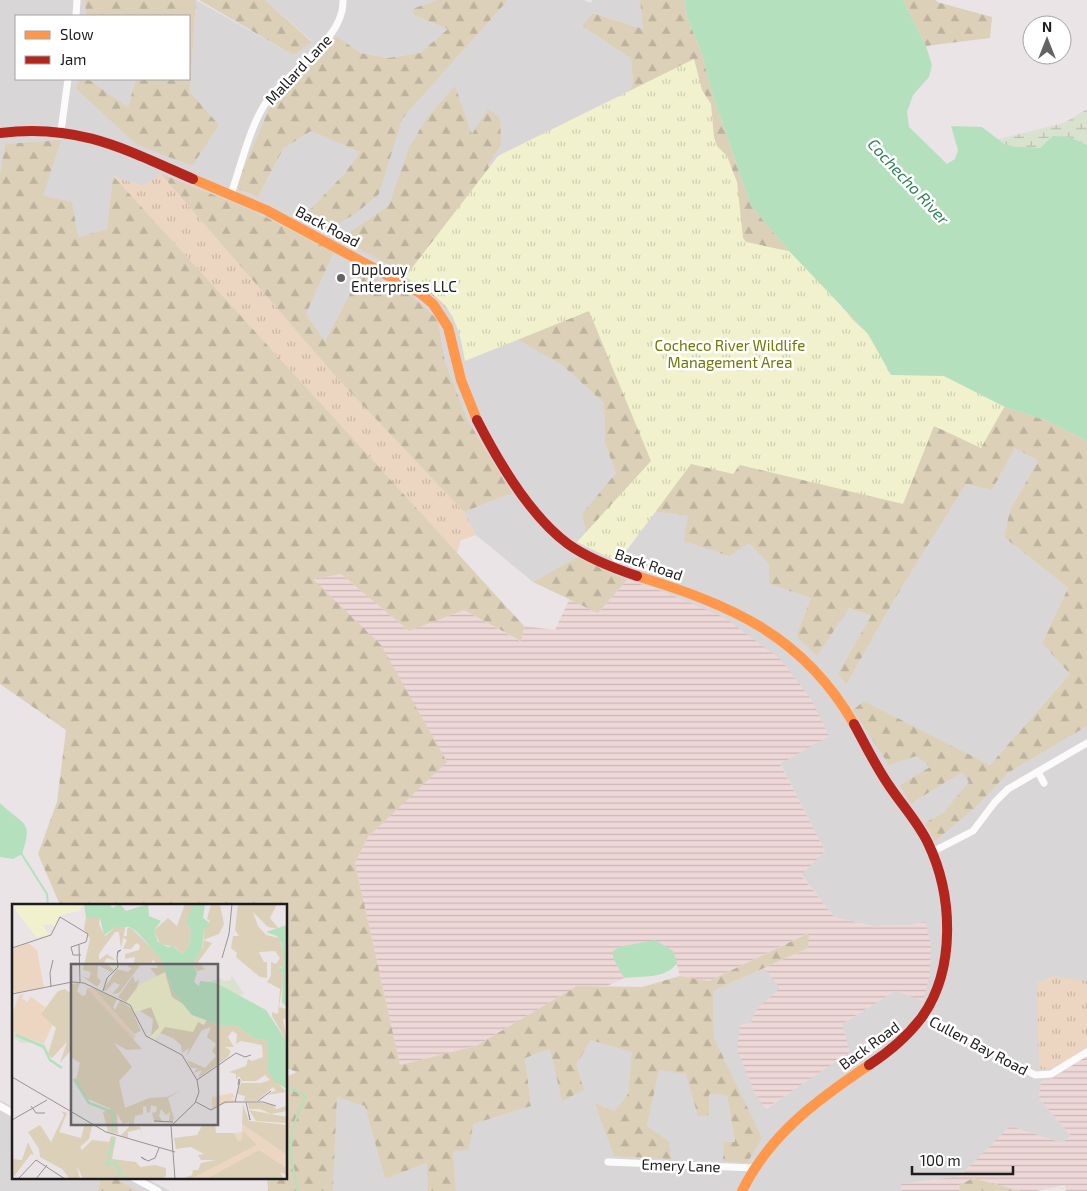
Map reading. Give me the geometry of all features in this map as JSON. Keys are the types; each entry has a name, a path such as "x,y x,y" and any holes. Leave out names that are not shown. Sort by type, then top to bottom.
{"street":[{"path":"76,15 77,0"},
{"name":"Mallard Lane","path":"231,194 261,110 273,93 334,30 342,16 344,0"},
{"path":"61,131 68,80"},
{"name":"Back Road","path":"0,133 33,130 61,131 95,137 231,194 406,285 432,302 440,310 451,331 458,370 475,415 517,484 550,529 578,551 614,569 705,598 734,610 803,659 843,705 884,779 921,831 932,852 941,883 945,940 940,978 924,1015 916,1027 891,1050 827,1093 796,1119 768,1148 754,1168 742,1191"},
{"path":"932,852 973,831 1001,795 1087,743"},
{"path":"1038,772 1044,783"},
{"name":"Cullen Bay Road","path":"924,1015 1035,1075 1051,1074 1087,1052"},
{"path":"0,1106 12,1113"},
{"name":"Emery Lane","path":"608,1162 754,1168"},
{"path":"134,1178 158,1191"}],"shaded area":[{"path":"0,0 85,0 86,15 15,15 15,80 79,80 76,89 136,143 219,125 190,92 196,0 293,55 312,41 265,0 437,0 412,9 415,16 448,29 420,53 388,58 361,53 336,36 278,93 268,111 235,188 258,197 283,149 311,131 360,152 345,173 302,218 390,155 402,119 508,0 584,0 591,3 592,0 640,0 643,29 594,13 582,26 631,59 633,83 621,112 522,244 488,164 501,145 472,134 455,87 397,186 389,205 350,232 414,278 562,365 604,403 605,443 616,473 583,514 652,511 688,516 749,543 770,564 769,584 811,598 796,636 817,655 849,608 871,616 838,673 846,685 897,595 966,484 992,490 1015,448 1038,461 1010,510 1004,537 1068,588 1042,643 1070,674 990,765 864,701 916,756 930,767 963,772 970,783 944,812 925,823 977,806 1008,773 1087,726 1087,1056 1050,1080 1041,1081 1039,1098 1071,1136 1062,1143 1010,1127 960,1176 901,1184 902,1191 456,1191 453,1150 473,1124 531,1106 525,1058 550,1049 562,1100 576,1065 591,1040 633,1052 628,1094 614,1111 596,1103 669,1141 647,1126 659,1069 686,1074 709,1094 727,1095 735,1142 723,1161 761,1138 714,1038 713,991 764,968 781,988 756,1010 751,1023 740,1025 755,1093 766,1109 849,1052 842,1024 895,991 923,1000 924,921 910,925 873,926 834,917 801,874 825,851 780,763 662,591 627,580 577,557 533,582 476,535 464,512 511,493 468,421 445,362 438,320 361,273 325,341 306,314 334,252 252,210 161,175 143,186 113,176 107,229 78,237 43,197 5,144 0,174"},
{"path":"89,80 136,80 128,107"},
{"path":"341,574 409,631 464,610 520,641 524,626 555,630 570,598 598,613 627,580 662,591 725,618 780,659 811,699 829,736 780,764 825,851 801,875 834,917 873,926 910,925 925,921 931,944 930,975 923,1001 895,991 842,1024 850,1052 765,1109 755,1093 737,1049 740,1025 751,1023 756,1010 780,988 764,968 808,948 808,933 709,981 680,976 673,951 632,946 619,947 613,951 613,958 624,978 607,986 577,986 476,1046 400,1065 355,863 368,837 447,761 312,579"},
{"path":"1087,1056 1087,1191 1066,1191 1065,1185 1036,1191 1021,1191 973,1178 960,1185 959,1191 902,1191 901,1184 960,1176 1010,1126 1062,1143 1071,1136 1039,1098 1041,1081 1050,1080"},
{"path":"337,1097 365,1105 385,1179 428,1163 428,1191 333,1191"},
{"path":"0,1100 12,1107 12,1178 101,1178 98,1191 0,1191"},
{"path":"115,1178 146,1178 170,1191 138,1191"}],"green space":[{"path":"85,0 196,0 190,92 219,125 192,166 136,144 76,89 79,80 89,80 128,107 136,80 190,80 190,15 86,15"},
{"path":"199,0 265,0 312,42 293,55"},
{"path":"437,0 508,0 402,119 379,194 355,214 325,231 302,218 345,173 360,152 311,131 283,149 258,197 235,188 268,111 278,93 336,36 361,53 388,58 420,53 448,29 415,16 412,9"},
{"path":"640,0 685,0 687,17 702,54 712,93 751,206 790,252 868,334 891,375 944,376 1007,408 1048,421 1087,441 1087,726 1008,773 977,806 935,841 925,823 944,812 969,782 962,772 910,804 900,785 930,767 916,756 889,765 853,710 864,701 990,765 1070,674 1042,643 1068,588 1004,537 1010,510 1038,461 1015,448 992,490 966,484 897,595 846,685 838,673 871,616 849,608 817,656 796,636 811,598 769,584 769,564 749,543 729,556 684,541 688,516 652,511 590,545 582,514 616,473 605,443 604,403 562,365 500,329 456,317 414,278 346,242 350,232 389,205 409,148 426,119 455,86 472,134 488,109 500,118 501,145 488,165 522,244 621,112 633,83 631,59 582,26 593,13 643,29"},
{"path":"903,0 936,0 937,2 992,17 990,38 926,46"},
{"name":"Cocheco River Wildlife Management Area","path":"694,59 702,90 711,104 714,137 717,146 727,156 737,182 743,238 746,242 793,252 834,291 841,305 853,320 883,347 1007,402 981,448 934,426 903,504 740,465 733,474 691,464 618,562 577,542 651,461 589,311 465,361 454,319 448,310 431,293 405,277 498,156"},
{"path":"1087,109 1087,145 1069,137 1053,137 1040,148 1007,146 999,139 1064,123"},
{"path":"61,140 43,196 72,202 78,237 107,229 113,176 524,626 521,641 464,610 409,631 341,574 313,579 381,645 447,762 368,837 355,863 400,1065 476,1046 577,986 642,987 680,976 709,981 809,933 808,948 713,991 714,1038 762,1138 747,1163 723,1161 724,1142 735,1142 727,1095 709,1094 709,1115 698,1116 686,1074 659,1070 647,1126 669,1141 671,1159 614,1156 595,1103 614,1111 628,1094 632,1052 591,1040 576,1065 584,1090 562,1101 550,1049 525,1058 531,1106 473,1124 469,1150 453,1151 456,1191 428,1191 427,1163 385,1179 365,1106 337,1097 333,1191 268,1191 267,1178 288,1178 288,1076 297,1072 288,1069 288,904 60,904 38,854 57,802 66,730 0,684 0,174 5,144"},
{"path":"161,174 338,379 464,512 476,535 461,540 457,553 113,176 143,186"},
{"path":"161,174 252,210 334,252 306,314 325,341 361,273 406,291 438,320 445,362 468,421 512,493 464,512 338,379"},
{"path":"577,557 627,580 598,613 533,582"},
{"path":"1052,976 1087,981 1087,1047 1059,1066 1040,1069 1037,983"},
{"path":"101,1178 115,1178 138,1191 98,1191"},
{"path":"973,1178 1021,1191 959,1191 960,1185"}],"water":[{"name":"Cochecho River","path":"685,0 903,0 926,46 932,65 929,77 913,95 907,112 909,127 947,164 955,159 958,150 951,126 982,127 1007,146 1040,148 1053,136 1070,137 1087,145 1087,441 1048,421 1007,408 944,376 891,375 868,334 790,252 751,206 712,93 702,54 687,17"},
{"path":"0,803 24,824 26,829 27,834 22,854 13,859 0,857"},
{"path":"655,940 673,951 677,963 667,972 660,974 624,978 613,958 613,951 619,947"}],"waterway":[{"path":"21,853 47,894 48,904"},
{"path":"288,1087 306,1096 295,1121 291,1142 292,1165 298,1191"}],"traffic: slow":[{"path":"193,179 266,210 420,293 433,304 448,327 461,380 477,420"},
{"path":"637,576 703,599 734,612 762,628 788,646 812,667 834,693 854,724"},
{"path":"742,1191 766,1152 796,1120 831,1091 869,1065"}],"traffic: jam":[{"path":"0,133 28,131 77,135 122,149 193,179"},
{"path":"477,420 516,487 541,519 554,532 568,544 593,559 637,576"},
{"path":"854,724 883,777 928,843 936,863 946,908 947,932 945,955 941,977 933,998 922,1017 910,1031 884,1055 869,1065"}],"place":[{"name":"Duplouy Enterprises LLC","path":"341,278"}]}
